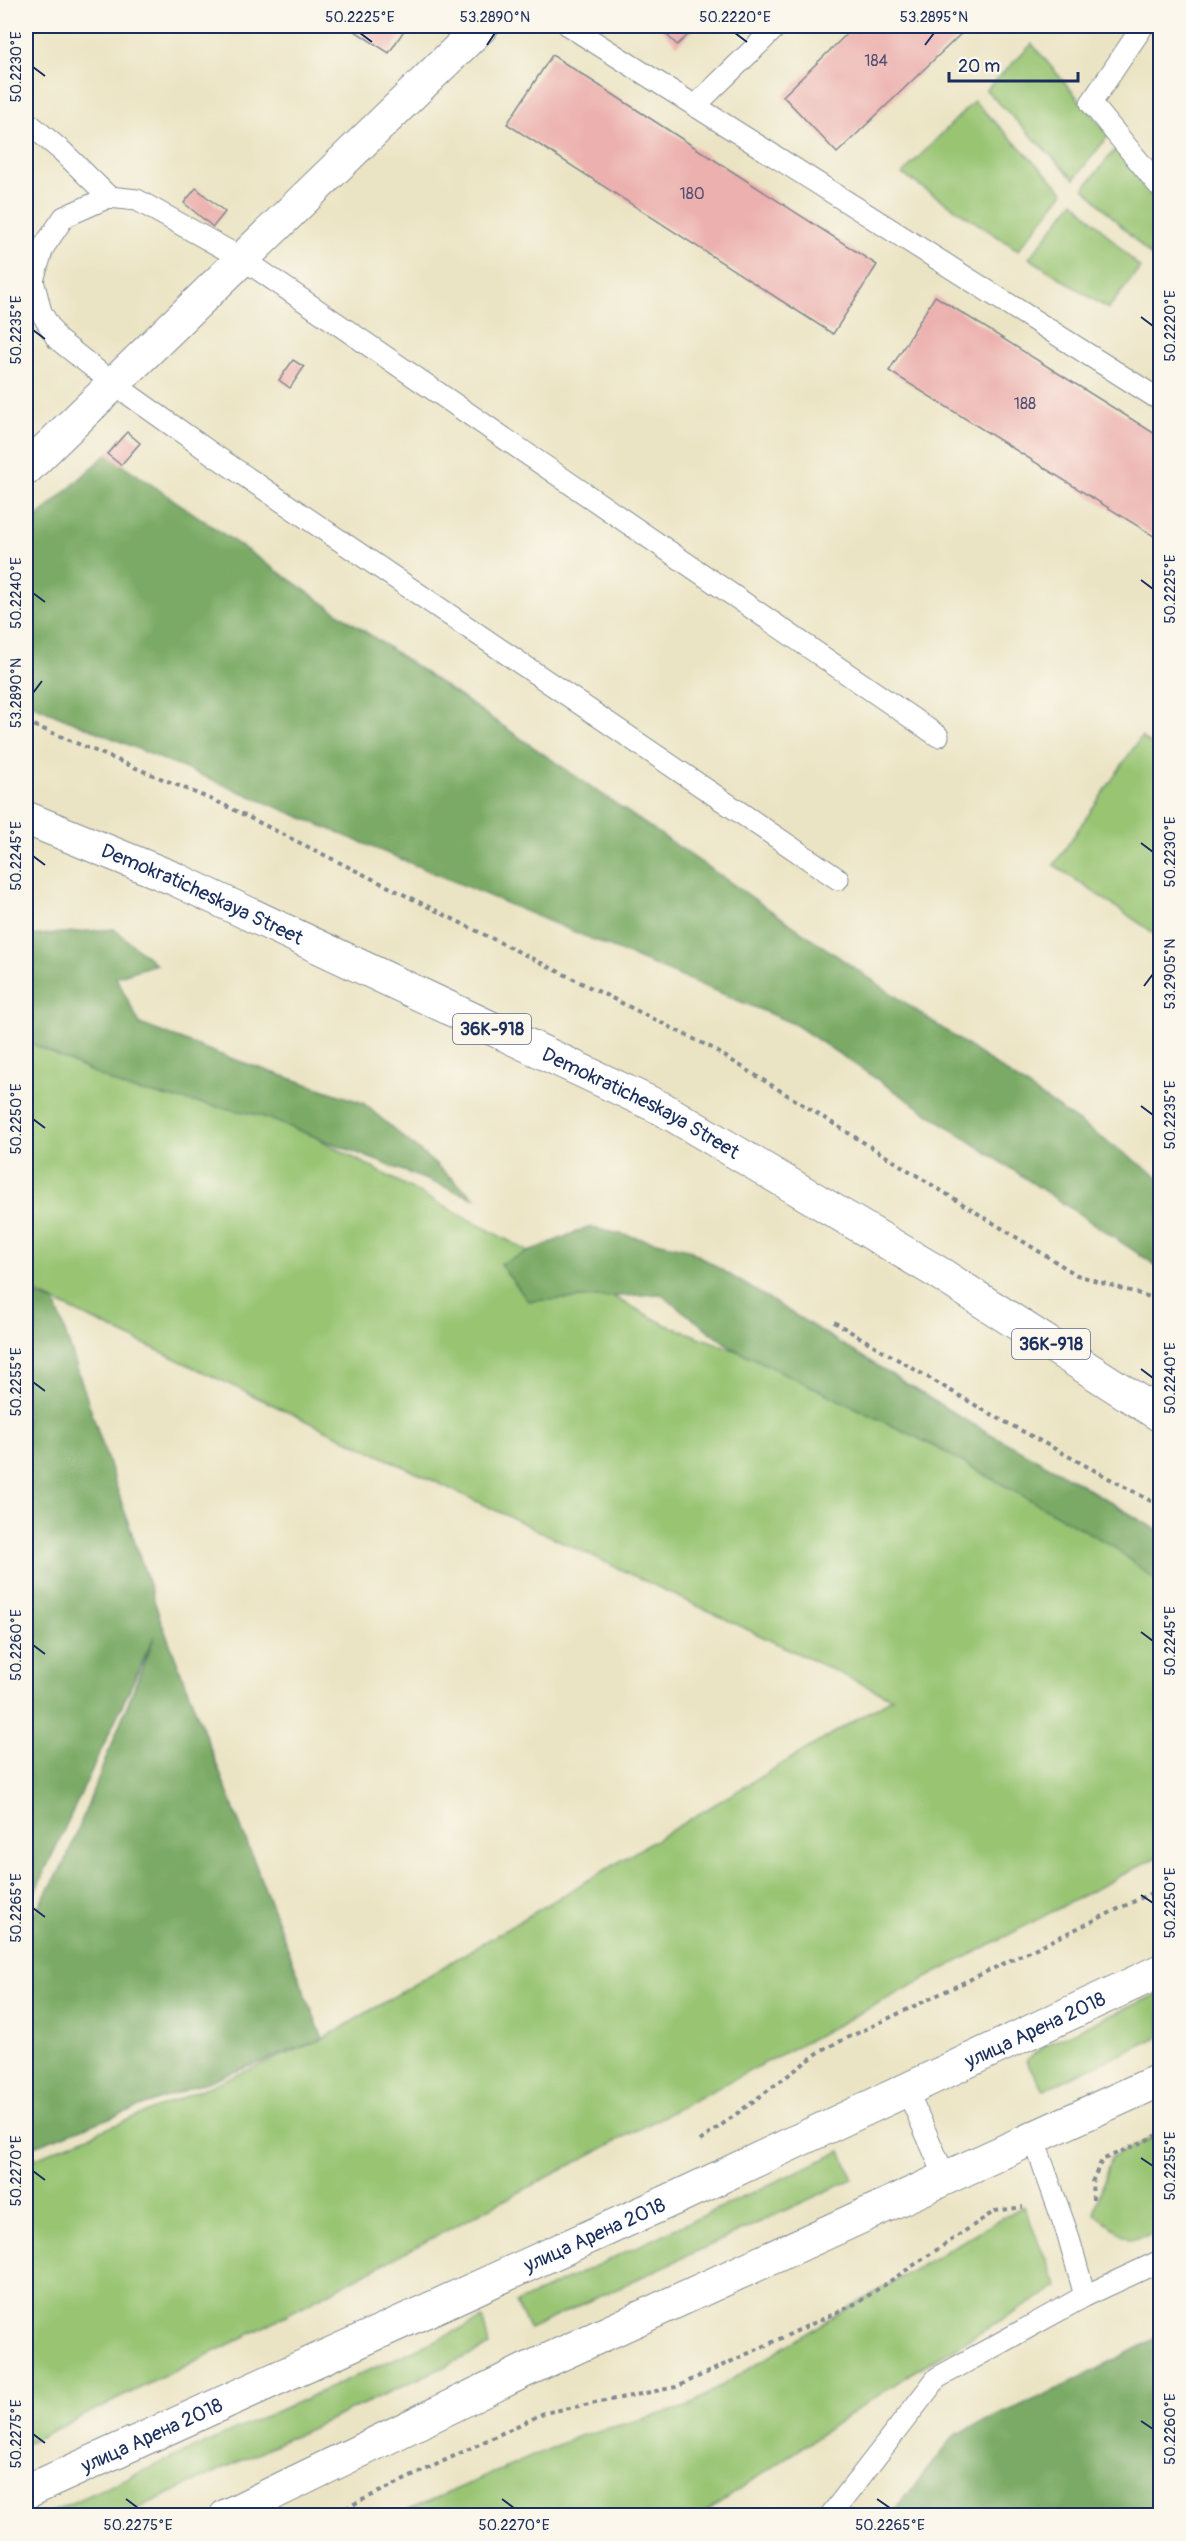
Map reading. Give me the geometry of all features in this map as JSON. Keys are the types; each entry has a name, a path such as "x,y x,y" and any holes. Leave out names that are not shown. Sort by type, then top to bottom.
{"main road":[{"path":"26,469 482,26"},
{"name":"Demokraticheskaya Street","path":"26,818 175,879 663,1109 942,1275 1161,1415"},
{"name":"улица Арена 2018","path":"26,2492 907,2090 1161,1971"},
{"path":"226,2516 524,2371 1161,2080"}],"lane":[{"path":"569,26 1161,400"},
{"path":"695,106 777,26"},
{"path":"1143,26 1091,103 1161,187"},
{"path":"26,121 63,152 109,196"},
{"path":"838,879 214,455 114,384 57,339 41,312 33,280 43,248 64,217 109,196 137,200 243,259 938,736"},
{"path":"907,2090 946,2179"},
{"path":"1033,2137 1068,2235 1085,2296"},
{"path":"830,2516 937,2378 1085,2296 1161,2261"}],"path":[{"path":"26,722 220,803 710,1047 1077,1275 1161,1300"},
{"path":"834,1322 987,1412 1161,1506"},
{"path":"697,2144 822,2050 1161,1889"},
{"path":"1094,2203 1092,2182 1102,2160 1161,2134"},
{"path":"329,2516 543,2414 676,2387 857,2303 995,2211 1023,2206 1029,2216"}],"green space":[{"path":"1032,44 1109,135 1074,179 986,90"},
{"path":"974,101 1064,192 1018,250 902,174"},
{"path":"1118,146 1160,197 1160,244 1151,256 1084,188"},
{"path":"1074,201 1140,268 1108,309 1029,258"},
{"path":"107,454 1160,1178 1160,1268 794,1024 26,702 26,528"},
{"path":"1141,737 1160,751 1160,937 1054,865"},
{"path":"114,929 156,964 116,977 140,1024 224,1056 363,1103 476,1199 259,1115 128,1089 26,1041 26,936"},
{"path":"26,982 664,1324 906,1414 1160,1535 1160,1855 250,2334 26,2444 26,2162 323,2039 892,1698 26,1288"},
{"path":"588,1227 688,1249 960,1417 1077,1482 1160,1532 1160,1584 1114,1547 930,1444 732,1348 660,1294 528,1301 500,1264"},
{"path":"26,1292 55,1302 161,1621 323,2039 26,2149 26,1927 65,1862 155,1635 26,1911"},
{"path":"1160,1993 1160,2036 1044,2090 1026,2061 1043,2046"},
{"path":"1160,2134 1160,2232 1130,2240 1094,2213 1111,2157"},
{"path":"841,2151 853,2179 529,2329 516,2303"},
{"path":"1023,2206 1058,2287 913,2372 701,2515 397,2515 579,2436 687,2407 857,2303"},
{"path":"483,2319 489,2346 123,2515 45,2515"},
{"path":"1160,2336 1160,2515 891,2515 956,2434 1062,2387"}],"building":[{"path":"347,26 407,26 389,53"},
{"path":"658,26 698,26 677,45"},
{"path":"855,26 969,26 837,153 783,96"},
{"path":"552,55 877,265 833,334 507,124"},
{"path":"196,188 225,212 213,227 184,203"},
{"path":"935,296 1160,437 1160,540 889,371"},
{"path":"293,360 304,367 290,388 279,380"},
{"path":"127,432 140,443 121,465 107,454"}]}
